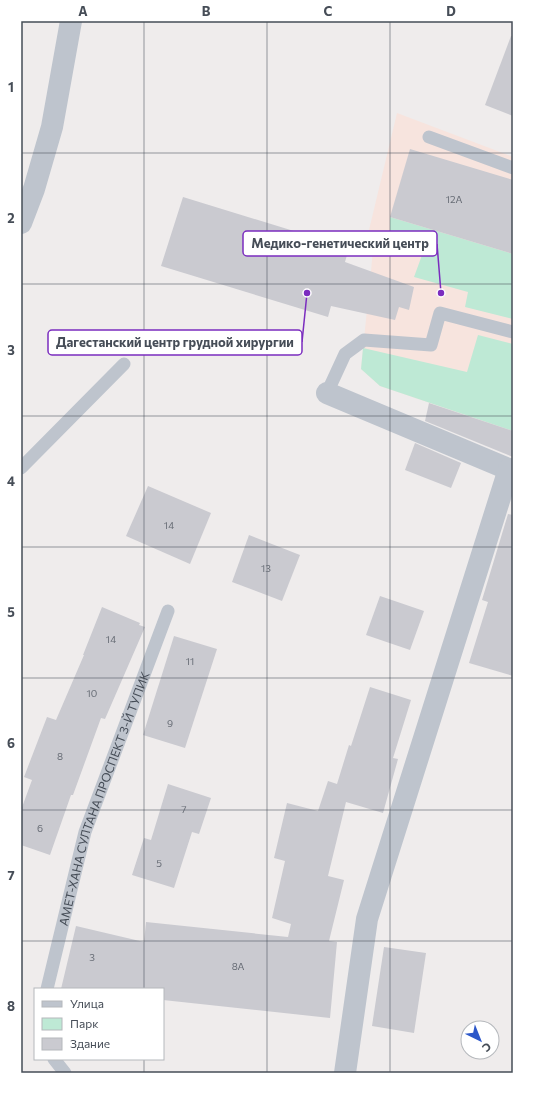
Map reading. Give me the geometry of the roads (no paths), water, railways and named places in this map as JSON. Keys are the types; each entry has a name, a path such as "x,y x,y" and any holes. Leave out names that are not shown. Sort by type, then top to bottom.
{"street":[{"path":"21,223 34,189 52,127 71,21"},
{"path":"327,393 511,470 367,919 345,1073"}],"lane":[{"path":"429,137 513,168"},
{"path":"327,393 345,354 364,340 432,345 440,313 513,332"},
{"path":"21,468 124,364"},
{"name":"АМЕТ-ХАНА СУЛТАНА ПРОСПЕКТ 3-Й ТУПИК","path":"47,988 85,832 168,611"},
{"path":"55,1060 65,1073"}],"place":[{"name":"Дагестанский центр грудной хирургии","path":"307,293"},
{"name":"Медико-генетический центр","path":"441,293"}]}
